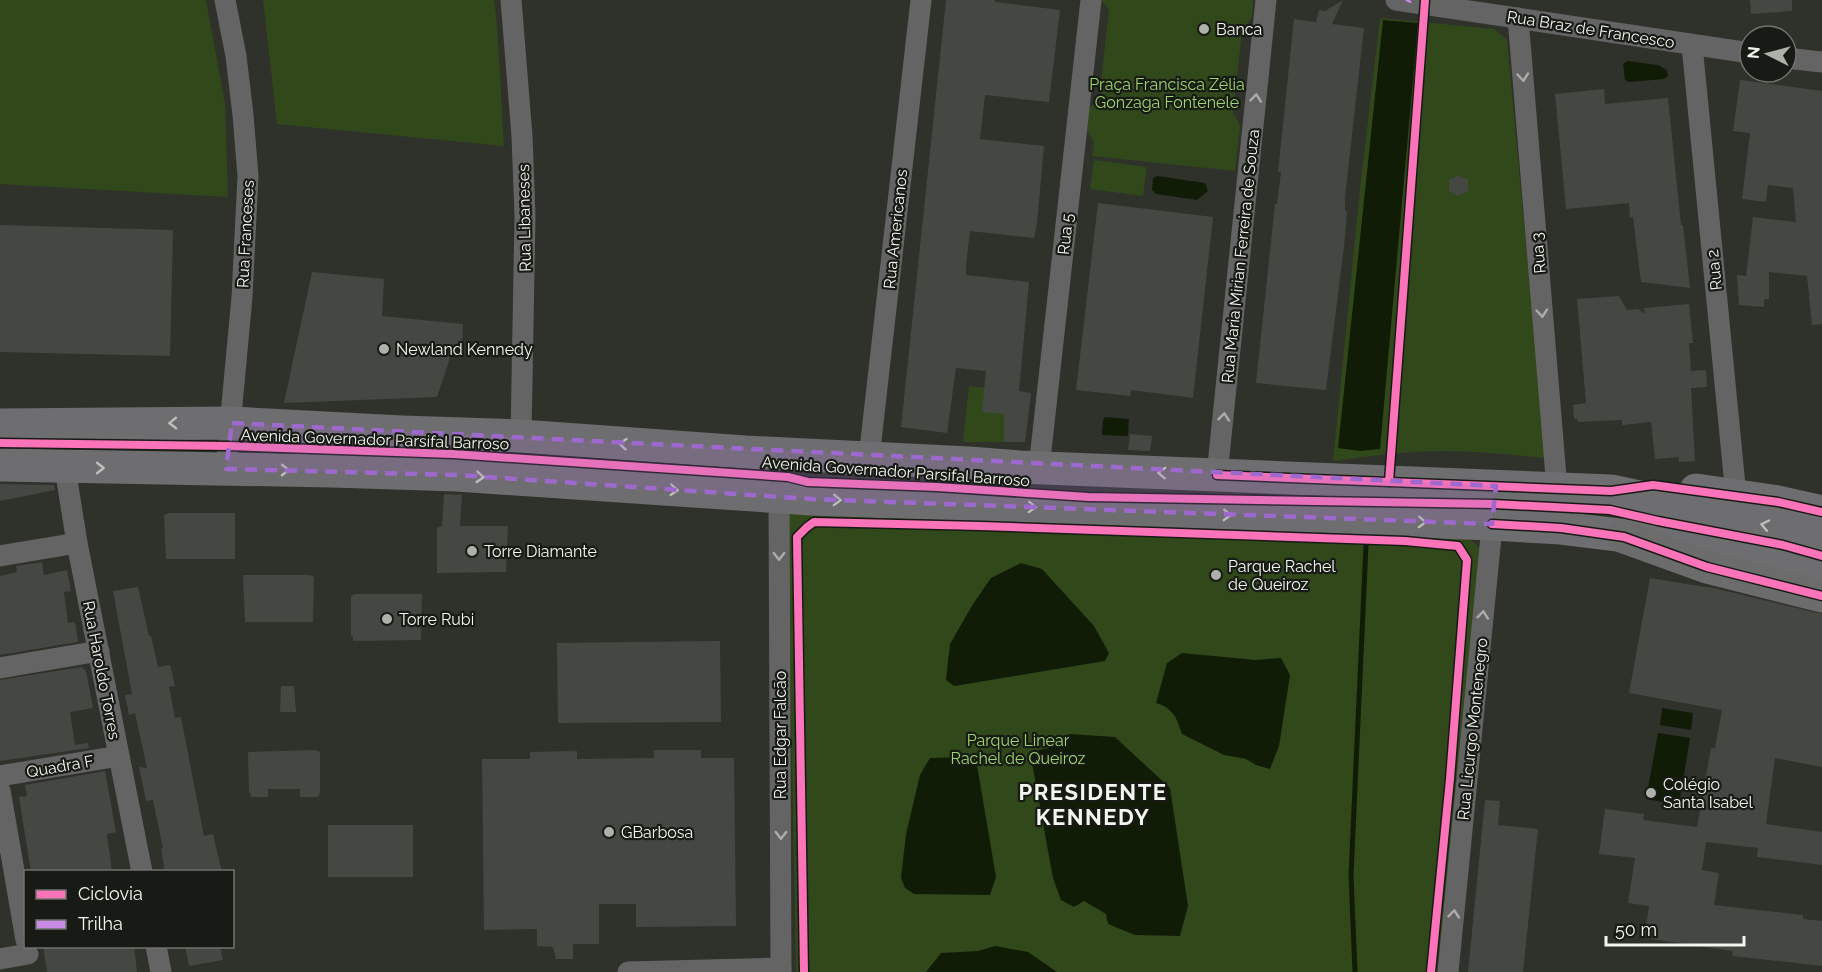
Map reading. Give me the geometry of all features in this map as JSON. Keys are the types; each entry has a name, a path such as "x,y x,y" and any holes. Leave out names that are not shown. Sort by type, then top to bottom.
{"highway":[{"path":"1624,537 1707,567 1822,596"}],"main road":[{"name":"Avenida Governador Parsifal Barroso","path":"0,424 232,423 522,436 745,452 969,462 1030,468 1611,491 1797,531 1822,539"},
{"name":"Avenida Governador Parsifal Barroso","path":"0,465 457,475 779,498 1562,528 1692,544 1822,572"},
{"path":"779,498 781,484 788,477 799,470 812,467 970,475 1030,468"},
{"path":"1611,491 1653,485 1778,502 1822,513"}],"street":[{"name":"Rua Franceses","path":"225,0 236,56 248,176 242,297 226,469"},
{"name":"Rua Libaneses","path":"511,0 522,136 525,216 522,436"},
{"name":"Rua 5","path":"1030,468 1091,0"},
{"name":"Rua Maria Mirian Ferreira de Souza","path":"1217,475 1266,0"},
{"name":"Rua Braz de Francesco","path":"1396,0 1738,51"},
{"name":"Rua Americanos","path":"869,458 918,2"},
{"name":"Rua 3","path":"1518,18 1557,489"},
{"name":"Rua 2","path":"1692,45 1736,496"},
{"path":"1798,59 1822,63"},
{"name":"Rua Haroldo Torres","path":"65,468 77,543 142,870"},
{"name":"Rua Licurgo Montenegro","path":"1448,972 1496,486"},
{"name":"Rua Edgar Falcão","path":"779,498 782,970"},
{"path":"0,556 77,543"},
{"path":"0,668 99,651"},
{"name":"Quadra F","path":"0,776 119,756"},
{"path":"0,790 24,930"},
{"path":"156,948 161,972"},
{"path":"0,959 28,953"},
{"path":"628,972 782,970"}],"highlighted area":[{"path":"232,423 1496,486 1492,524 811,499 457,475 226,469"}],"green space":[{"path":"0,0 206,0 225,104 228,197 0,184"},
{"path":"263,0 494,0 504,146 277,124"},
{"name":"Praça Francisca Zélia Gonzaga Fontenele","path":"1101,0 1253,0 1252,16 1242,32 1233,112 1240,126 1235,171 1092,156 1094,142 1087,130 1089,108 1099,100 1109,9"},
{"path":"1380,18 1494,29 1507,40 1546,458 1444,451 1333,461 1360,189"},
{"path":"1094,160 1147,167 1143,196 1090,189"},
{"path":"969,386 1031,393 1025,442 963,442"},
{"name":"Parque Linear Rachel de Queiroz","path":"787,513 966,520 1058,529 1066,526 1470,539 1482,550 1437,972 796,972"}],"shaded area":[{"path":"1383,20 1418,23 1380,449 1360,451 1338,448"},
{"path":"1627,61 1658,65 1667,70 1668,76 1664,79 1628,82 1625,80 1623,64"},
{"path":"1157,176 1205,183 1208,191 1197,200 1156,194 1152,190 1153,178"},
{"path":"1105,417 1129,419 1128,436 1102,435"},
{"path":"1021,563 1042,569 1094,626 1109,653 1105,661 954,686 946,680 950,644 991,578"},
{"path":"1182,653 1255,660 1281,658 1290,675 1279,746 1270,769 1246,759 1224,755 1182,734 1174,714 1156,703 1167,663"},
{"path":"1662,708 1693,713 1691,730 1660,725"},
{"path":"1658,733 1690,738 1679,805 1646,799"},
{"path":"1069,734 1115,737 1170,788 1188,906 1180,936 1135,935 1108,924 1106,914 1084,901 1074,907 1061,900 1053,878 1030,752 1058,746"},
{"path":"968,757 977,765 996,877 990,895 914,894 905,888 901,878 906,834 920,775 930,758"},
{"path":"995,946 1028,952 1057,972 926,972 941,953 978,951"}],"building":[{"path":"946,0 995,0 995,2 1060,10 1049,102 985,95 980,139 1044,146 1034,238 970,231 966,265 966,275 1029,282 1019,391 1031,393 1025,442 1004,442 1004,414 982,412 986,371 956,368 947,433 901,427"},
{"path":"1343,0 1332,24 1364,28 1345,197 1345,211 1347,211 1344,247 1326,390 1256,383 1275,204 1277,204 1281,172 1278,172 1294,19 1316,22 1319,10 1325,11"},
{"path":"1750,0 1792,0 1792,11 1751,14"},
{"path":"1739,84 1770,84 1822,91 1822,324 1812,325 1807,276 1769,272 1769,299 1764,299 1764,307 1739,305 1737,275 1746,276 1753,217 1796,222 1793,188 1768,185 1766,202 1742,199 1750,133 1733,131"},
{"path":"1604,89 1605,104 1668,98 1690,288 1641,282 1633,217 1630,218 1629,203 1566,209 1555,94"},
{"path":"1458,175 1468,180 1468,191 1458,196 1449,191 1449,180"},
{"path":"1098,203 1213,217 1193,398 1131,390 1130,396 1076,390"},
{"path":"0,225 173,230 170,356 0,352"},
{"path":"312,272 384,279 382,316 463,324 462,347 454,346 437,397 284,403"},
{"path":"1619,296 1627,310 1638,309 1645,314 1644,308 1689,304 1693,343 1689,343 1691,371 1706,370 1707,387 1691,388 1695,461 1679,462 1679,457 1655,459 1651,422 1622,425 1622,420 1578,422 1574,419 1573,405 1586,403 1577,299"},
{"path":"1130,434 1152,436 1150,451 1128,450"},
{"path":"0,484 54,485 55,490 0,501"},
{"name":"Torre Diamante","path":"444,494 462,495 460,526 508,526 506,572 437,573 437,528 442,526"},
{"path":"169,513 235,513 235,559 166,559 164,515"},
{"path":"42,562 44,575 67,570 71,591 64,592 68,623 75,622 78,640 0,655 0,576 17,572 16,566"},
{"path":"243,575 310,575 314,577 313,622 245,622"},
{"path":"1650,578 1718,589 1822,614 1822,767 1775,758 1766,824 1822,832 1822,865 1757,857 1758,848 1706,842 1702,870 1719,873 1714,905 1803,915 1803,919 1822,921 1822,966 1732,956 1733,951 1644,938 1649,906 1628,903 1635,858 1599,854 1605,809 1644,814 1643,820 1697,827 1711,748 1715,748 1722,710 1629,693"},
{"path":"138,587 158,667 170,665 175,686 169,687 175,718 181,717 204,836 213,834 222,870 165,870 161,848 163,848 153,800 146,801 139,767 147,768 135,713 129,715 125,695 132,694 113,591"},
{"name":"Torre Rubi","path":"355,594 422,594 421,640 353,641 351,596"},
{"path":"720,641 721,722 558,723 557,643"},
{"path":"81,667 86,671 93,708 70,712 75,745 88,743 89,748 0,761 0,680"},
{"path":"281,686 294,686 296,712 280,712"},
{"path":"315,750 320,752 318,797 300,797 300,789 268,789 268,797 251,797 248,752"},
{"name":"GBarbosa","path":"654,750 701,750 701,758 734,758 736,926 636,927 636,904 599,904 599,944 573,944 573,959 556,959 553,947 537,946 537,929 484,930 482,759 530,759 530,752 577,751 577,759 654,758"},
{"path":"105,771 116,832 107,834 112,870 31,870 19,797 27,796 25,785"},
{"path":"1485,800 1500,801 1498,825 1538,829 1523,972 1468,972"},
{"path":"328,825 413,825 413,877 328,877"},
{"path":"43,948 134,948 137,972 47,972"},
{"path":"185,948 220,948 223,960 189,966"}],"waterway":[{"path":"1355,972 1351,875 1366,545"}],"cycle path":[{"path":"1389,482 1425,0"},
{"path":"0,443 229,446 453,454 788,477 808,482 937,487 1088,497 1494,504 1610,510 1783,545 1822,556"},
{"path":"1217,475 1611,491 1653,485 1778,502 1822,512"},
{"path":"804,972 797,537 814,522 1405,541 1458,546 1467,560 1450,779 1431,972"},
{"path":"1492,524 1561,528 1624,537 1707,567 1822,596"}],"place":[{"name":"Banca","path":"1204,29"},
{"name":"Newland Kennedy","path":"384,349"},
{"name":"Torre Diamante","path":"472,551"},
{"name":"Parque Rachel de Queiroz","path":"1216,575"},
{"name":"Torre Rubi","path":"387,619"},
{"name":"Colégio Santa Isabel","path":"1651,793"},
{"name":"GBarbosa","path":"609,832"}],"district":[{"name":"PRESIDENTE KENNEDY","path":"1093,804"}]}
